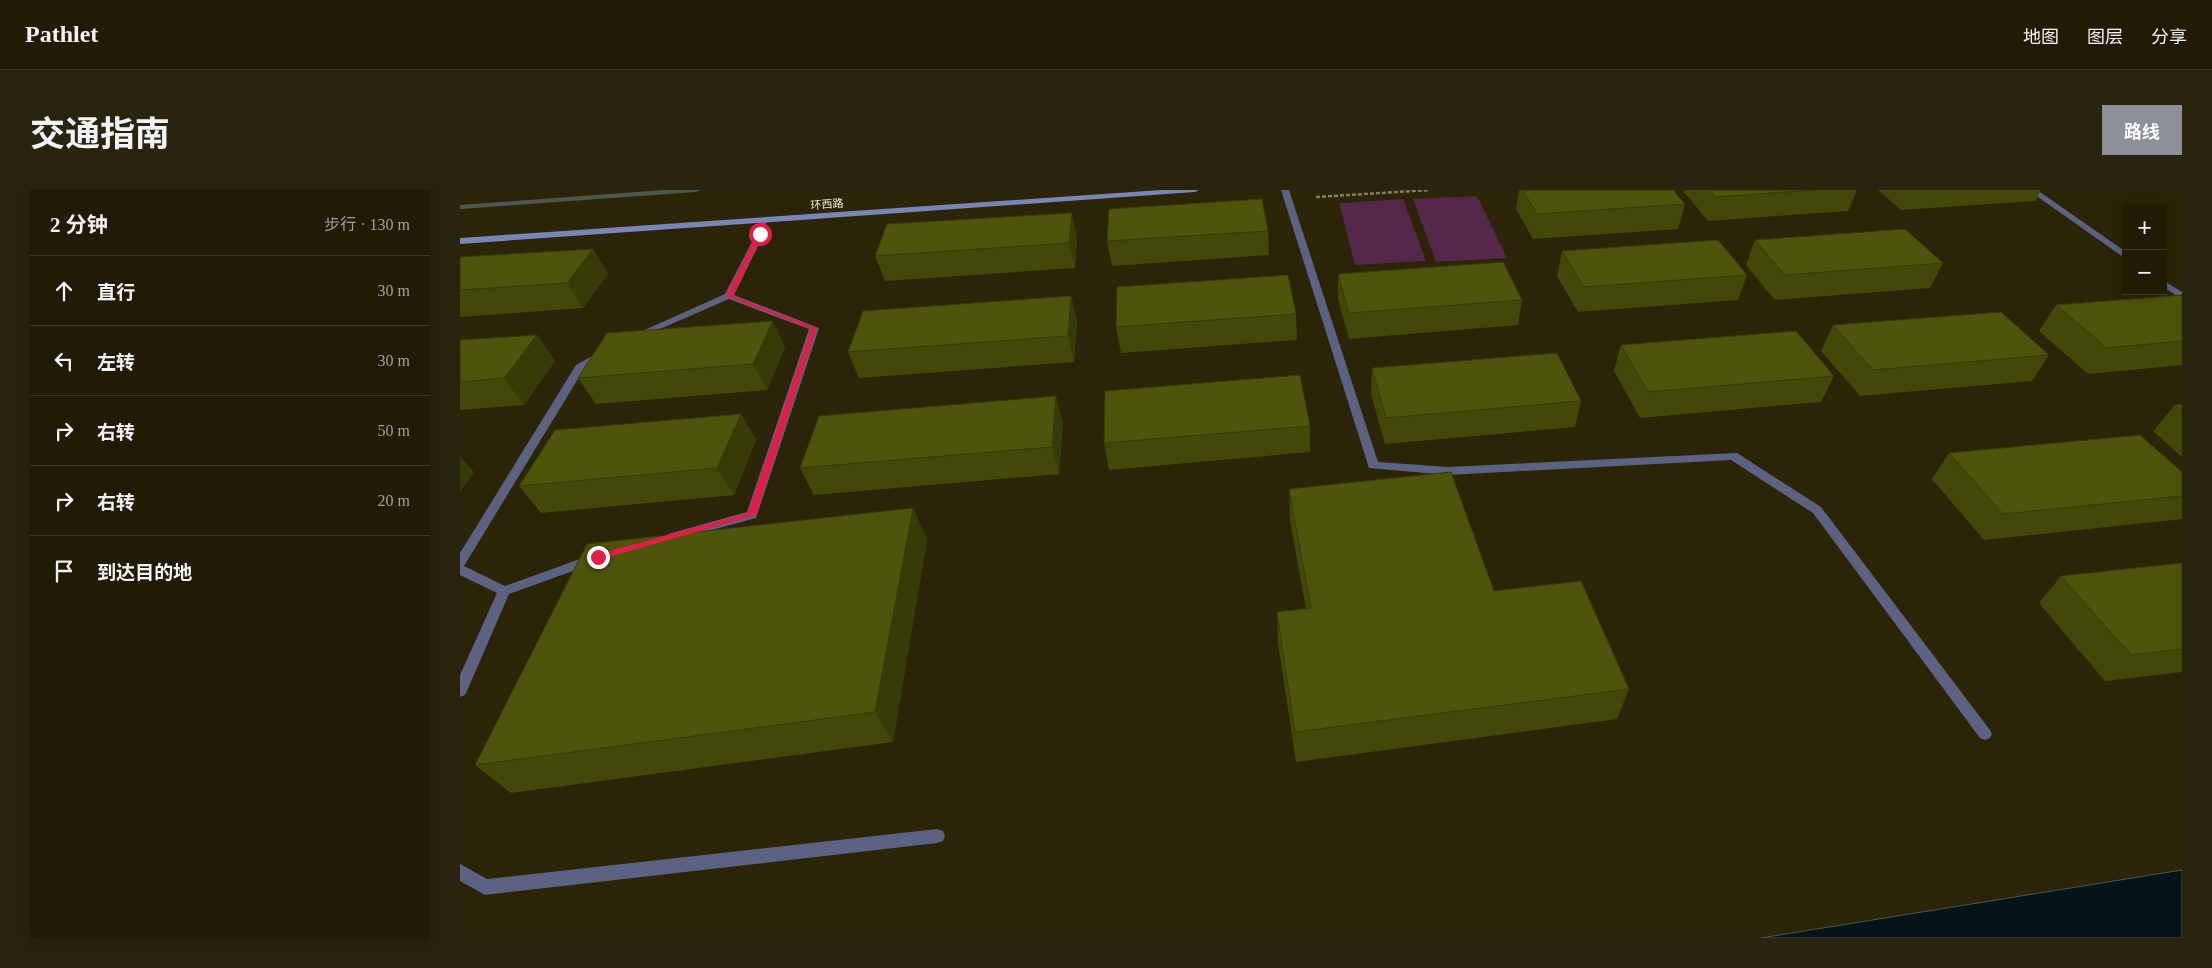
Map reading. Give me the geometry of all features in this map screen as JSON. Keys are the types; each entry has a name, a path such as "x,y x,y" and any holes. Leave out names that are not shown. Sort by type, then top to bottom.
{"street":[{"name":"环西路","path":"460,240 1195,190"}],"lane":[{"path":"1285,190 1373,465 1448,471 1733,456 1817,510 1985,734"},
{"path":"2032,190 2122,253"},
{"path":"625,341 729,296 760,234 763,220"},
{"path":"2167,286 2182,296"},
{"path":"665,539 752,515 814,328 729,296"},
{"path":"460,564 580,367 609,349"},
{"path":"460,570 504,591 598,557"},
{"path":"460,690 504,591"},
{"path":"460,872 485,887 936,836"}],"shaded area":[{"path":"1477,196 1507,258 1436,262 1413,199"},
{"path":"1403,199 1426,261 1355,265 1339,203"},
{"path":"2182,870 2182,938 1761,938"}],"building":[{"path":"1523,190 1673,190 1685,204 1537,214"},
{"path":"1710,190 1815,190 1716,197"},
{"path":"1262,199 1268,231 1107,241 1109,209"},
{"path":"1072,213 1069,243 875,256 887,224"},
{"path":"1905,229 1943,263 1785,275 1755,240"},
{"path":"1718,240 1747,275 1584,287 1562,251"},
{"path":"593,249 567,283 460,290 460,257"},
{"path":"1503,262 1522,300 1349,313 1338,274"},
{"path":"1288,275 1296,314 1116,327 1117,287"},
{"path":"2182,295 2182,341 2107,348 2056,305"},
{"path":"1071,296 1068,336 848,352 863,311"},
{"path":"2001,312 2049,355 1873,370 1833,325"},
{"path":"773,321 753,364 578,378 607,333"},
{"path":"1796,331 1834,376 1648,392 1621,345"},
{"path":"537,335 504,378 460,382 460,340"},
{"path":"1557,353 1581,401 1386,418 1372,368"},
{"path":"1300,375 1310,426 1104,443 1105,391"},
{"path":"1056,396 1052,447 800,468 819,416"},
{"path":"2182,404 2182,411 2175,405"},
{"path":"741,414 717,468 519,486 555,430"},
{"path":"2140,435 2182,472 2182,496 2003,514 1949,453"},
{"path":"1451,472 1494,591 1581,581 1629,689 1295,732 1277,612 1311,608 1289,489"},
{"path":"913,508 875,712 475,765 587,544"},
{"path":"2182,563 2182,649 2131,655 2061,576"}],"waterway":[{"path":"460,207 696,190"}],"route":[{"path":"598,557 752,515 814,328 729,296 760,234"}]}
